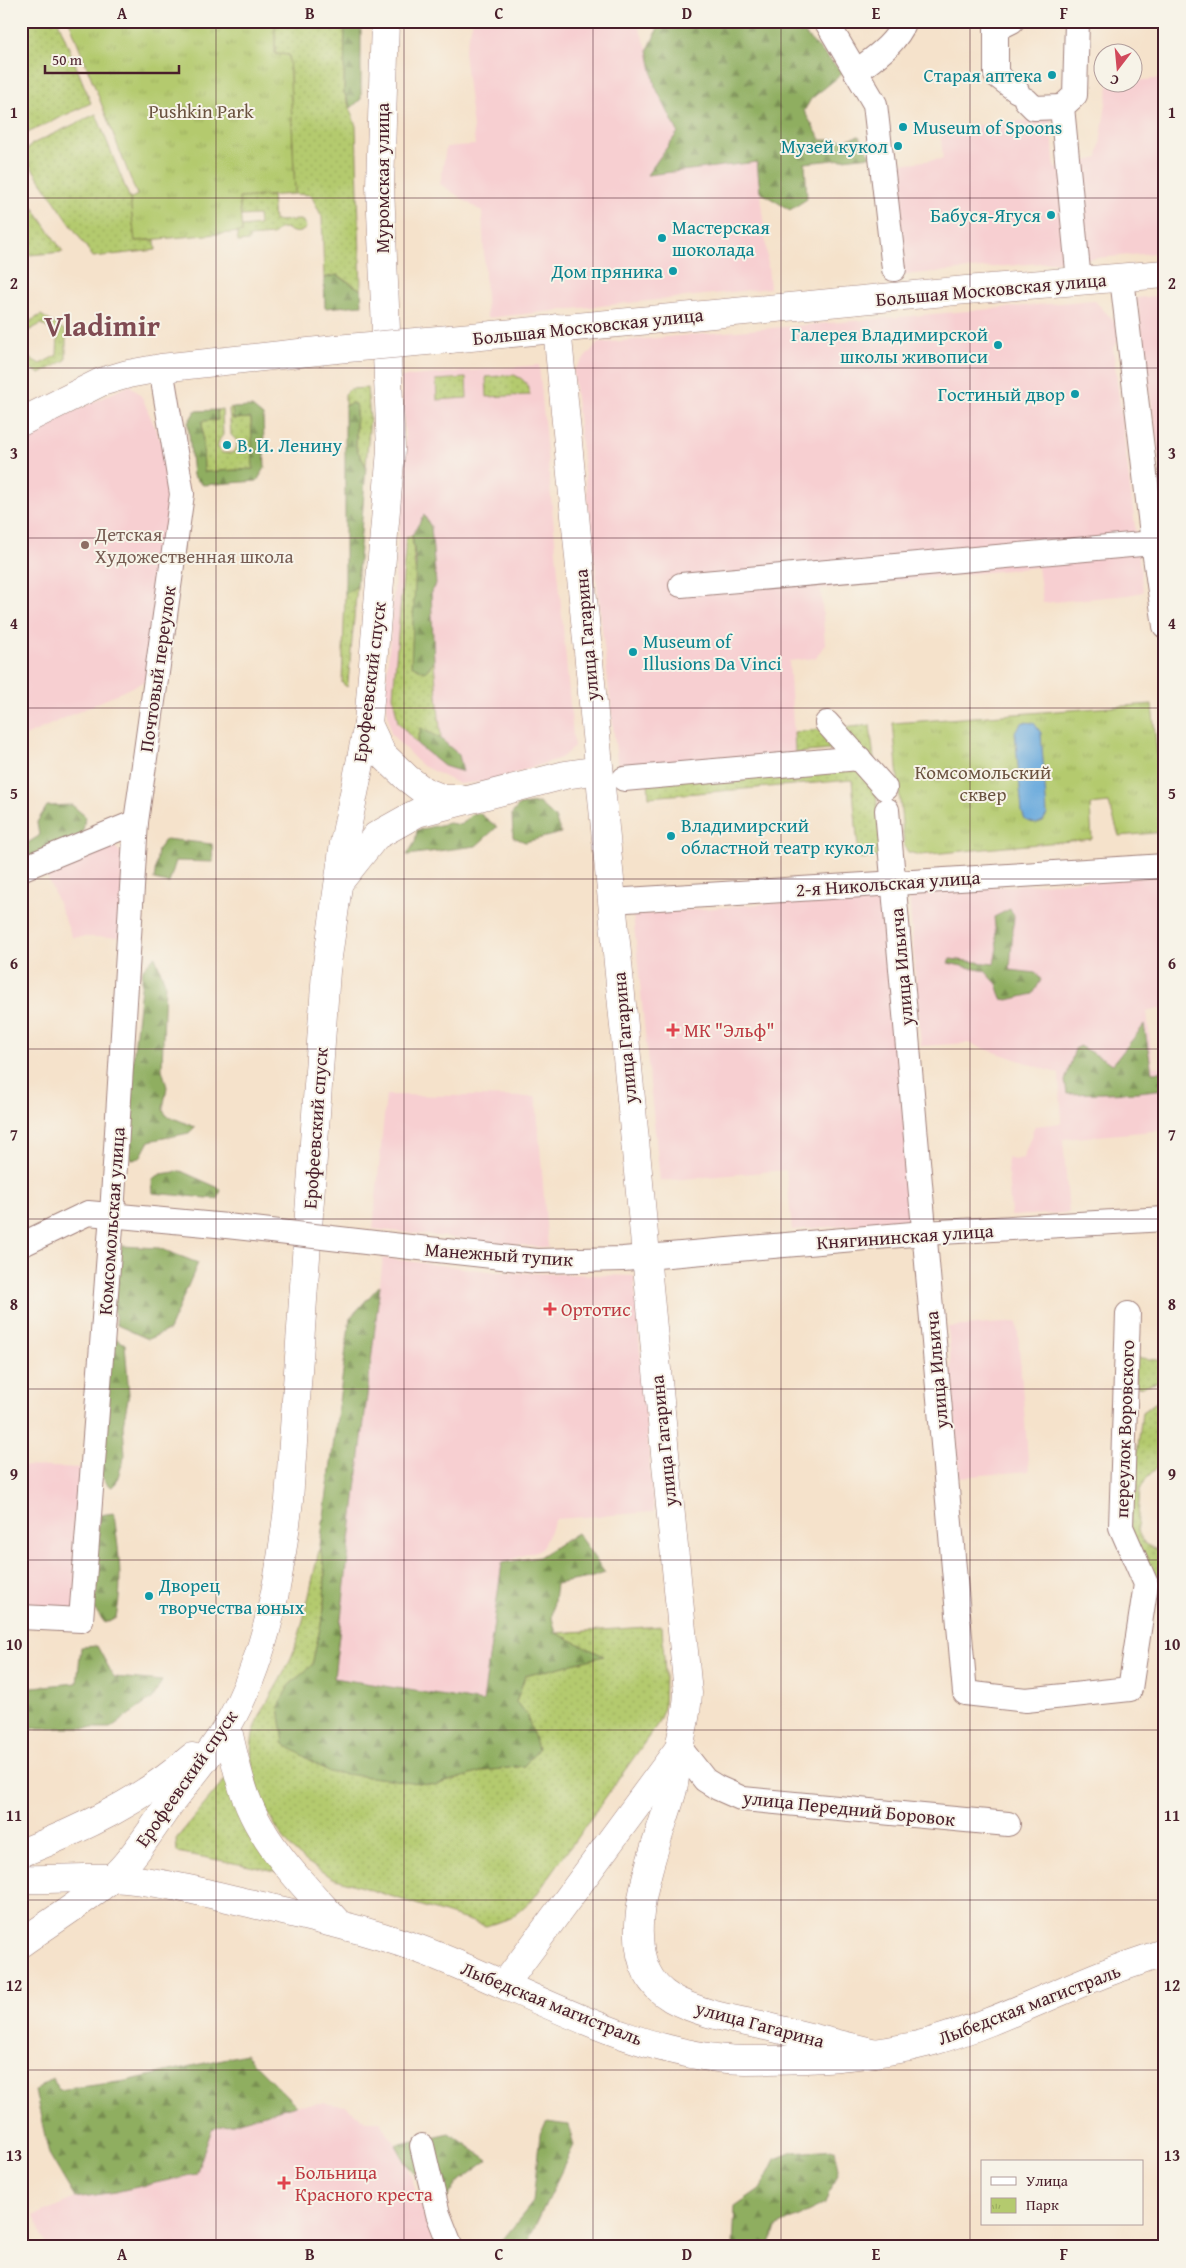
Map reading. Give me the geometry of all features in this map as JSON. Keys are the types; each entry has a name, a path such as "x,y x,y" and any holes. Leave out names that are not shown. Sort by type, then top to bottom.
{"main road":[{"name":"Муромская улица","path":"385,21 380,187 385,334"},
{"name":"Большая Московская улица","path":"21,422 101,382 128,374 162,368 557,328 1165,274"},
{"name":"улица Гагарина","path":"557,328 688,1693 686,1719 679,1747 672,1791 643,1894 638,1933 643,1962 656,1986 670,1997 703,2012 876,2053"},
{"name":"Ерофеевский спуск","path":"21,1943 112,1878 153,1827 227,1726 251,1676 266,1635 284,1544 289,1500 326,971 338,884 368,724 391,450 385,334"},
{"path":"368,724 382,754 406,778 431,794 462,800"},
{"path":"338,884 376,836 417,813 565,775 599,770"},
{"path":"21,1853 76,1830 139,1797 171,1776 227,1726 238,1774 253,1815 286,1864 338,1923"},
{"name":"улица Гагарина","path":"505,1984 679,1747"},
{"name":"Лыбедская магистраль","path":"21,1880 112,1878 218,1896 338,1923 419,1949 618,2033 685,2052 743,2060 815,2058 876,2053 930,2042 1004,2017 1103,1974 1165,1952"}],"street":[{"path":"826,21 875,104 894,269"},
{"path":"856,72 877,56 900,33 905,21"},
{"path":"1012,21 996,29 996,74 1022,95 1034,108 1062,107 1075,95 1077,21"},
{"path":"1062,107 1078,281"},
{"path":"1122,278 1153,543 1162,580 1165,626"},
{"name":"Почтовый переулок","path":"136,822 182,494 162,368"},
{"path":"681,585 1153,543"},
{"path":"827,723 859,758"},
{"path":"624,779 859,758"},
{"name":"улица Ильича","path":"859,758 886,799 965,1693 1026,1700 1130,1688"},
{"path":"21,869 136,822"},
{"name":"Комсомольская улица","path":"21,1617 81,1620 112,1214 136,822"},
{"name":"2-я Никольская улица","path":"611,901 1165,866"},
{"name":"Манежный тупик","path":"21,1245 88,1213 227,1226 537,1261 645,1258"},
{"name":"Княгининская улица","path":"645,1258 924,1233 1165,1219"},
{"name":"переулок Воровского","path":"1128,1314 1121,1526 1146,1584 1130,1688"},
{"name":"улица Передний Боровок","path":"679,1747 705,1780 743,1799 1008,1824"},
{"path":"422,2146 438,2214 451,2247"}],"shaded area":[{"path":"473,21 636,21 648,50 655,86 679,132 647,175 758,162 770,288 487,318 482,212 440,184 446,147 475,145 464,52"},
{"path":"1165,78 1165,252 902,275 889,165 943,159 940,129 1051,118 1055,169 1098,158 1108,92 1144,92 1144,80"},
{"path":"1165,295 1165,504 1137,298"},
{"path":"1094,300 1118,325 1119,340 1113,348 1143,592 1043,603 1038,567 821,589 825,644 816,658 789,661 795,753 618,770 573,371 598,343"},
{"path":"539,365 574,747 561,758 492,781 459,784 421,765 391,734 385,695 406,451 401,377"},
{"path":"130,385 142,397 174,472 152,678 21,738 21,436"},
{"path":"113,845 127,859 123,937 72,937 46,874"},
{"path":"1165,875 1165,1008 1147,1011 1153,1067 1165,1066 1165,1130 1063,1139 1069,1213 1011,1216 1007,1157 1014,1160 1023,1158 1035,1126 1062,1123 1059,1074 968,1043 921,1046 909,893"},
{"path":"886,893 913,1220 792,1230 786,1170 660,1181 633,915"},
{"path":"386,1095 536,1097 548,1248 373,1229"},
{"path":"383,1258 496,1272 634,1276 654,1512 556,1519 541,1549 502,1563 483,1702 334,1678"},
{"path":"1017,1322 1029,1471 959,1477 948,1327"},
{"path":"21,1466 82,1468 75,1613 21,1611"},
{"name":"Больница Красного креста","path":"321,2103 346,2106 366,2121 380,2121 407,2165 435,2247 47,2247 34,2216 75,2198 115,2192 212,2129 296,2105"}],"green space":[{"path":"21,21 58,21 91,103 21,136"},
{"name":"Pushkin Park","path":"69,21 275,21 275,54 289,55 295,194 239,198 242,232 135,241 130,199 137,195"},
{"path":"275,21 345,21 344,92 356,126 361,290 338,275 324,278 322,217 311,195 295,194 289,55 275,54"},
{"path":"345,21 361,21 361,99 351,108 344,92"},
{"path":"661,21 792,21 843,73 811,99 804,111 821,140 842,140 859,136 871,156 805,163 807,199 790,210 760,192 757,162 647,175 678,132 655,86 648,50"},
{"path":"96,114 130,199 135,241 155,240 156,250 93,257 23,155 32,144"},
{"path":"21,189 63,252 29,255 21,213"},
{"path":"272,196 274,221 301,220 305,223 306,228 301,232 285,228 279,229 273,235 249,237 249,241 238,242 237,232 242,232 242,227 259,225 258,215 241,216 239,198"},
{"path":"337,275 361,290 362,305 325,308 324,278"},
{"path":"41,315 66,331 66,360 40,374 21,363 21,326","holes":["41,324 58,335 57,355 40,364 23,354 23,334"]},
{"path":"514,375 525,382 530,395 487,397 486,377"},
{"path":"466,378 467,398 437,400 436,380"},
{"path":"367,388 370,417 366,466 356,448 356,405 351,403 345,406 345,394 350,389"},
{"path":"351,403 356,405 356,448 366,466 357,586 345,594 345,406"},
{"path":"252,407 263,416 265,468 257,481 203,485 193,476 188,423 195,411 217,410 218,420 202,421 204,472 253,469 251,418 233,419 232,408"},
{"path":"232,408 233,419 251,418 254,469 204,472 202,421 218,420 217,410 222,409 223,435 218,447 223,453 232,453 237,447 237,441 231,435 229,409"},
{"path":"424,515 431,527 436,584 431,591 434,662 425,672 411,665 416,563 412,535"},
{"path":"412,535 425,672 434,662 441,739 421,728 417,744 398,722 393,696 406,538"},
{"path":"357,586 347,687 342,683 345,594"},
{"name":"Комсомольский сквер","path":"1152,704 1165,832 1119,836 1109,803 1090,805 1092,839 920,855 908,852 904,845 893,723"},
{"path":"870,725 875,768 840,728"},
{"path":"421,728 441,739 459,755 463,772 444,766 417,744"},
{"path":"824,729 842,749 795,753 794,732"},
{"path":"854,764 876,791 881,857 859,859 852,780 649,797 648,781"},
{"path":"539,803 555,818 561,833 525,842 513,837 512,814 519,805"},
{"path":"72,805 85,816 83,833 21,862 21,847 39,836 37,822 47,806"},
{"path":"479,813 497,827 476,846 407,855 415,842 417,830 449,823 461,825 472,814"},
{"path":"166,839 212,844 213,862 176,861 169,883 154,880 158,849"},
{"path":"1010,909 1014,916 1010,970 1036,973 1041,980 1033,994 1008,1000 1002,999 997,984 985,971 948,963 950,959 994,964 997,948 994,917"},
{"path":"155,956 165,983 162,1069 167,1087 163,1109 166,1115 195,1127 189,1133 149,1141 140,1158 131,1159 123,1150 143,969"},
{"path":"1144,1025 1152,1072 1165,1071 1165,1089 1138,1092 1067,1094 1065,1081 1075,1049 1079,1046 1113,1064"},
{"path":"181,1171 221,1189 218,1199 153,1193 152,1179 161,1174"},
{"path":"122,1246 159,1248 198,1263 169,1330 148,1339 117,1325 111,1297"},
{"path":"380,1285 334,1678 483,1702 502,1563 539,1557 577,1533 605,1573 556,1584 552,1618 556,1633 604,1656 525,1676 516,1702 527,1715 538,1749 524,1766 484,1771 435,1785 329,1772 284,1744 279,1707 288,1686 312,1665 324,1610 325,1573 320,1546 350,1318"},
{"path":"115,1338 125,1344 129,1394 123,1425 125,1455 116,1483 112,1487 107,1484 97,1469 110,1339"},
{"path":"1133,1357 1165,1361 1165,1381 1137,1387"},
{"path":"1162,1398 1165,1403 1165,1460 1147,1477 1140,1490 1137,1530 1145,1544 1165,1554 1165,1584 1142,1559 1129,1524 1142,1412"},
{"path":"114,1513 120,1565 120,1591 116,1617 105,1623 89,1602 100,1515"},
{"path":"320,1546 325,1573 324,1610 312,1666 288,1686 386,1777 435,1785 484,1771 524,1766 527,1715 516,1702 525,1676 603,1656 556,1633 662,1626 665,1674 664,1708 657,1725 534,1898 511,1918 486,1926 333,1878 303,1859 288,1844 271,1819 258,1789 254,1773 251,1758 252,1742 259,1718 293,1653 305,1614"},
{"path":"97,1646 114,1677 162,1681 153,1698 110,1728 21,1728 21,1688 77,1683 81,1647"},
{"path":"229,1775 280,1872 177,1852 176,1839"},
{"path":"245,2054 296,2105 212,2129 196,2174 115,2192 75,2198 49,2154 35,2091 53,2078 58,2090 126,2081"},
{"path":"547,2122 568,2125 574,2145 525,2247 497,2247 533,2202 540,2133"},
{"path":"450,2133 488,2160 457,2183 444,2203 407,2165 396,2145"},
{"path":"835,2149 838,2170 826,2203 778,2226 768,2247 733,2247 735,2206 761,2188 775,2159 793,2152"}],"water":[{"path":"1023,722 1034,723 1041,733 1047,814 1043,821 1036,824 1025,820 1022,812 1015,732"}],"place":[{"name":"Старая аптека","path":"1052,75"},
{"name":"Museum of Spoons","path":"903,127"},
{"name":"Музей кукол","path":"898,146"},
{"name":"Бабуся-Ягуся","path":"1051,215"},
{"name":"Мастерская шоколада","path":"662,238"},
{"name":"Дом пряника","path":"673,271"},
{"name":"Галерея Владимирской школы живописи","path":"998,345"},
{"name":"Гостиный двор","path":"1075,394"},
{"name":"В. И. Ленину","path":"227,445"},
{"name":"Детская Художественная школа","path":"85,545"},
{"name":"Museum of Illusions Da Vinci","path":"633,652"},
{"name":"Владимирский областной театр кукол","path":"671,836"},
{"name":"МК \"Эльф\"","path":"673,1030"},
{"name":"Ортотис","path":"550,1309"},
{"name":"Дворец творчества юных","path":"149,1596"},
{"name":"Больница Красного креста","path":"284,2183"}],"district":[{"name":"Vladimir","path":"102,325"}]}
